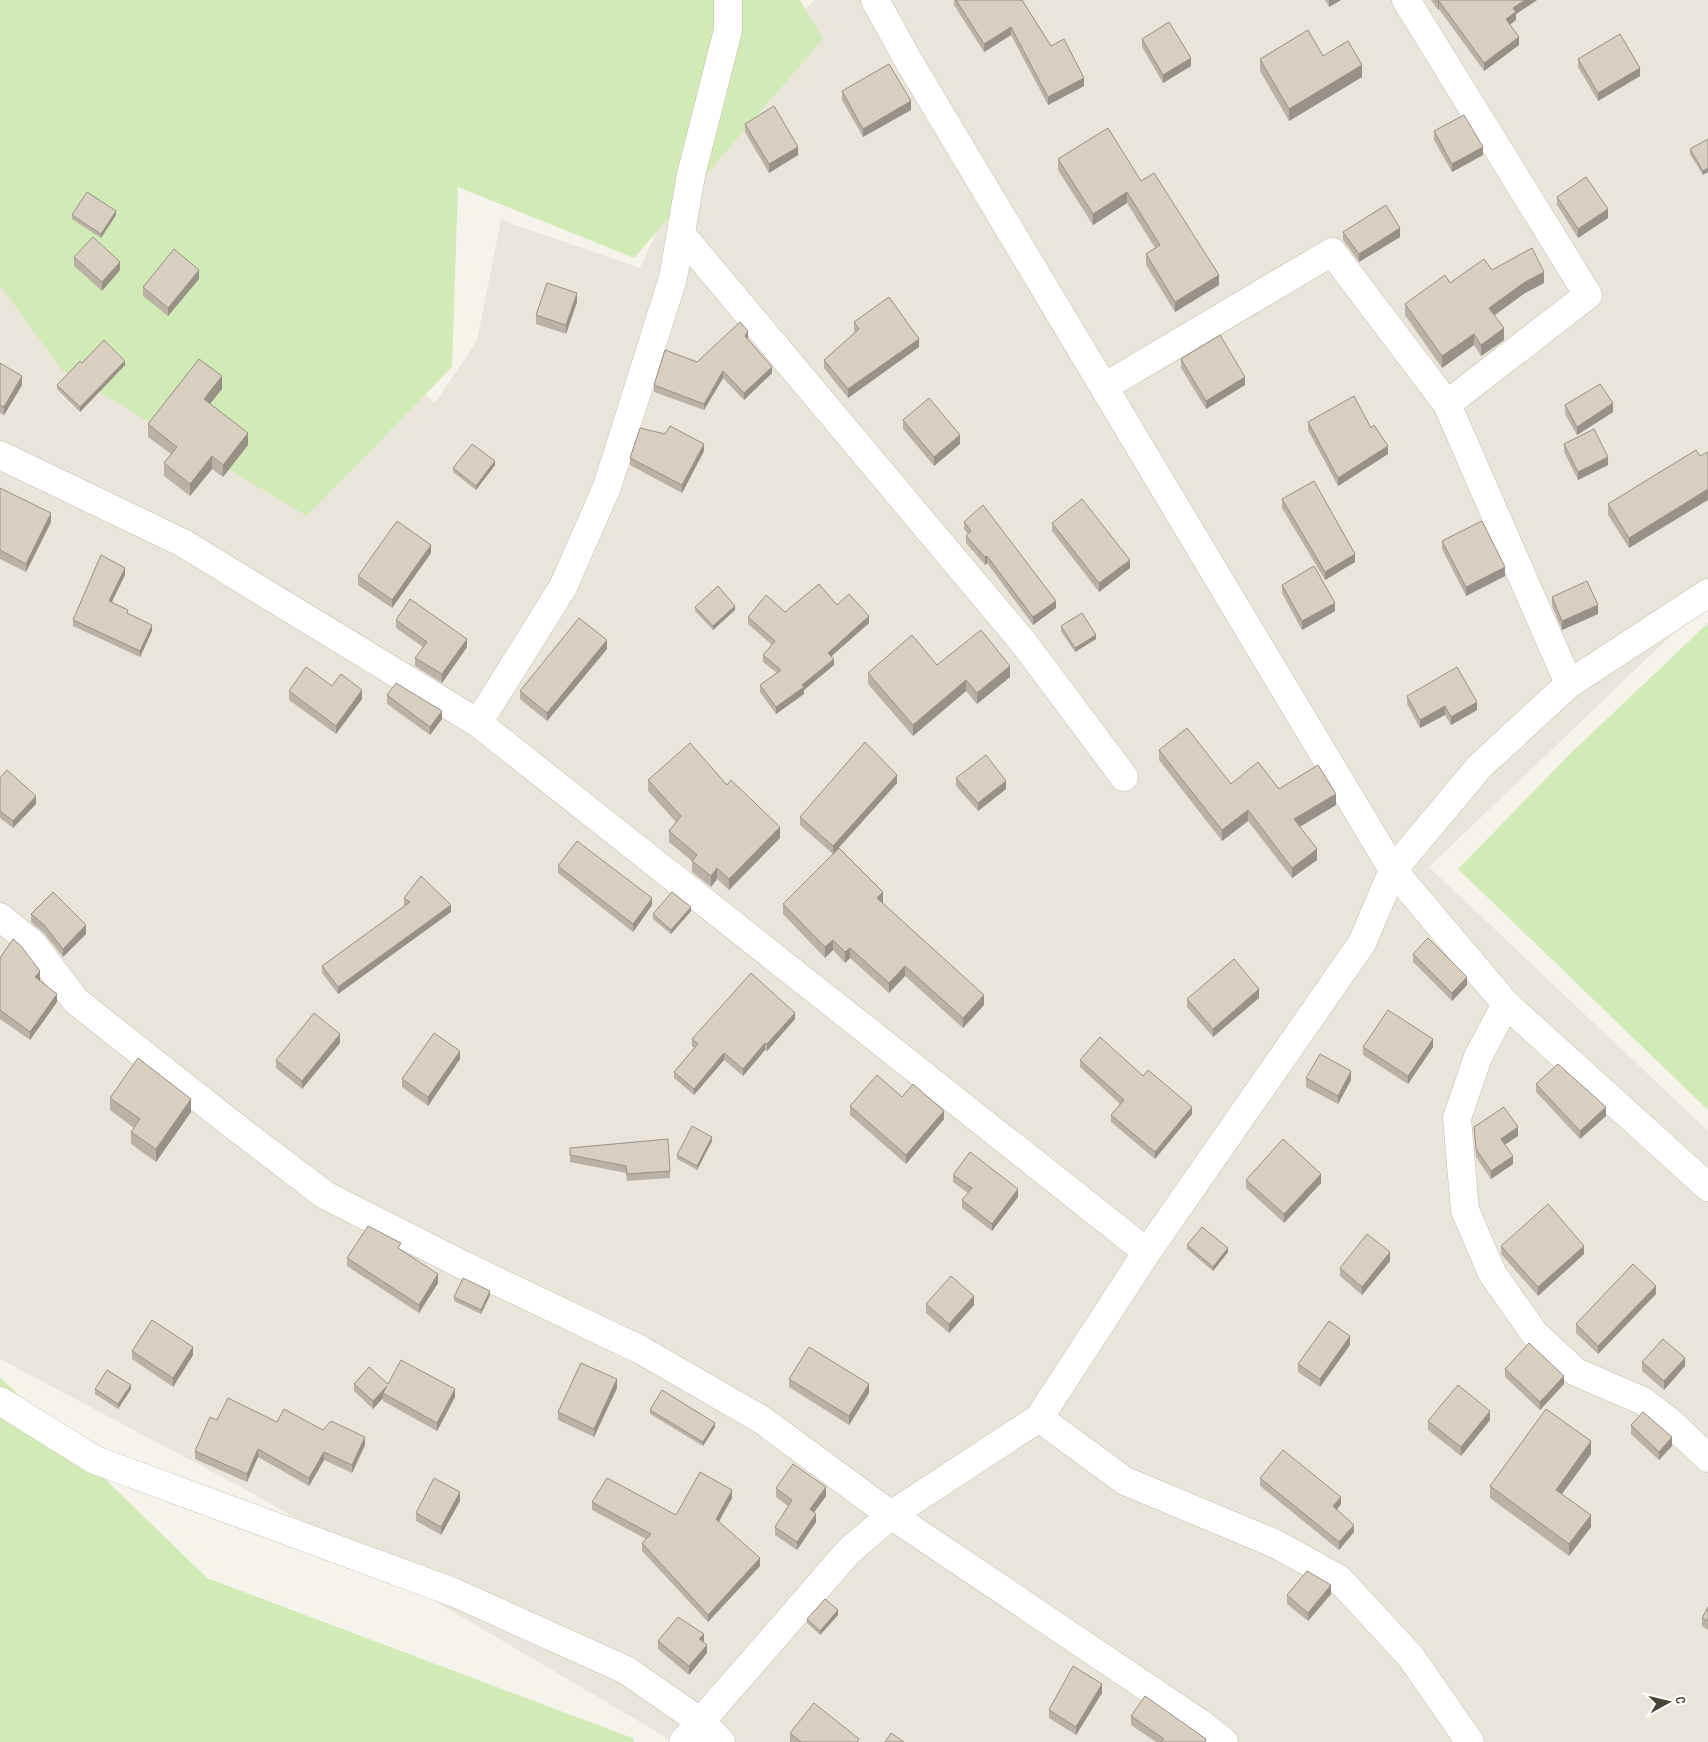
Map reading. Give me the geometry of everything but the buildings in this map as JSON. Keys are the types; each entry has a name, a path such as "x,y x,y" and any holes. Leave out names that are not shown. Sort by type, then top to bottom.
{"street":[{"path":"478,723 563,587 607,487 673,278 692,175 728,30 728,0"},
{"path":"875,0 908,60 1393,870 1506,1004 1708,1187"},
{"path":"1406,0 1588,295 1447,404"},
{"path":"681,234 1023,642 1124,777"},
{"path":"1104,387 1332,252 1447,404 1569,684"},
{"path":"0,455 183,543 478,723 1147,1252"},
{"path":"683,1742 849,1550 891,1515 1039,1418 1147,1252 1362,943 1393,870 1480,766 1569,684 1708,593"},
{"path":"0,917 32,943 76,1001 325,1195 463,1265 641,1350 762,1420 891,1515 1200,1723 1224,1742"},
{"path":"1506,1004 1478,1057 1457,1118 1465,1210 1492,1273 1534,1333 1576,1372 1643,1401 1669,1421 1708,1458"},
{"path":"0,1401 95,1460 453,1592 626,1670 700,1722 721,1742"},
{"path":"1039,1418 1125,1481 1276,1544 1339,1578 1411,1657 1470,1742"}],"shaded area":[{"path":"815,0 1708,0 1708,600 1429,867 1708,1131 1708,1742 674,1742 254,1494 0,1359 0,56 435,403 477,341 501,220 640,268 728,75"}],"green space":[{"path":"0,0 800,0 823,39 634,258 458,187 452,367 307,516 62,370 0,285"},
{"path":"1708,623 1708,1110 1458,869 1570,754"},
{"path":"0,1377 207,1578 635,1739 632,1742 0,1742"}]}
